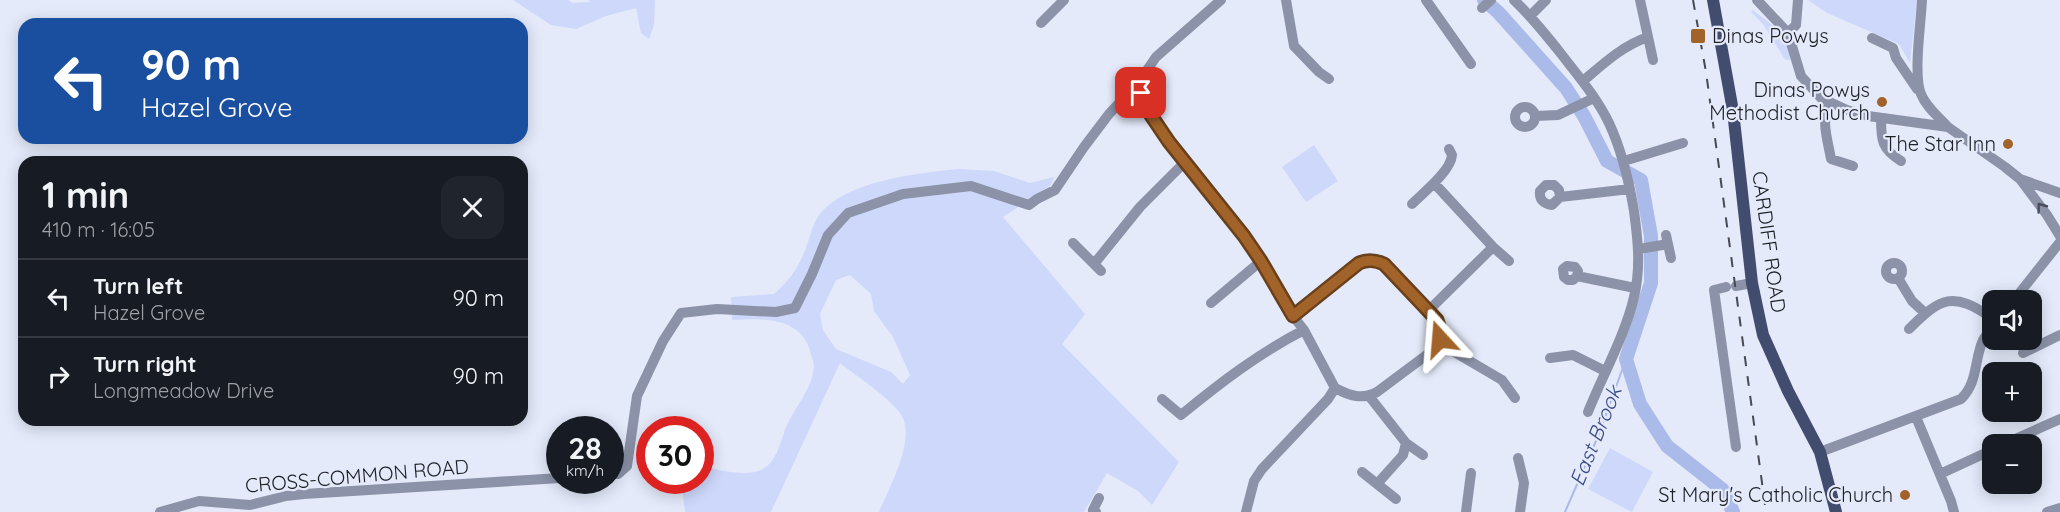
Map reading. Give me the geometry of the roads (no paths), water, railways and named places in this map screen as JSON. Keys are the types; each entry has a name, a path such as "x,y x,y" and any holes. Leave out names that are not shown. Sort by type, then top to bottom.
{"main road":[{"name":"CARDIFF ROAD","path":"1713,0 1732,111 1752,283 1763,335 1788,391 1820,452 1836,512"}],"street":[{"path":"1041,23 1064,0"},
{"path":"1221,0 1156,57 1145,73 1141,93 1146,108 1169,142 1261,261 1293,316 1304,330 1335,388 1352,396 1369,396 1430,353 1439,343 1440,329 1437,320 1429,310 1384,264 1371,260 1359,263 1293,316"},
{"path":"1286,0 1294,46 1318,72 1329,79"},
{"path":"1426,0 1470,64"},
{"path":"1482,8 1491,0"},
{"path":"1514,0 1530,16 1583,81 1609,122 1624,161 1629,184 1655,244 1671,258"},
{"path":"1530,16 1546,0"},
{"path":"1640,0 1653,60"},
{"path":"1757,0 1788,33 1801,76 1821,98 1847,110 1881,118 1948,127"},
{"path":"1788,33 1796,25 1798,0"},
{"path":"1921,94 1918,80 1922,0"},
{"path":"1583,81 1617,52 1632,42 1648,37"},
{"path":"1872,38 1893,48 1896,58 1928,105 1948,127 2020,179 2060,236"},
{"path":"624,469 627,466 637,396 663,341 681,313 717,309 776,312 795,308 828,235 848,213 903,194 971,186 1029,205 1059,186 1109,114 1124,99 1141,93"},
{"path":"1536,116 1558,115 1594,98"},
{"path":"1830,103 1825,111 1831,159 1853,166"},
{"path":"1881,118 1881,132 1887,152 1901,161"},
{"path":"1624,161 1683,143"},
{"path":"1412,204 1434,183 1451,162 1452,155 1449,149"},
{"path":"1072,243 1097,267 1140,207 1185,162"},
{"path":"2020,179 2060,193"},
{"path":"1434,183 1493,247 1509,261"},
{"path":"1560,197 1629,184"},
{"path":"2022,290 2060,242"},
{"path":"1588,412 1631,310 1635,288 1655,244"},
{"path":"1429,310 1493,247"},
{"path":"1211,303 1261,261"},
{"path":"1577,276 1635,288"},
{"path":"1898,278 1912,301 1924,313"},
{"path":"1736,447 1714,290 1752,283"},
{"path":"1909,329 1924,313 1948,300 1964,301 1982,312"},
{"path":"1162,399 1180,415 1275,344 1304,330"},
{"path":"2023,353 2060,335"},
{"path":"1439,343 1502,380 1515,398"},
{"path":"1820,452 1961,399 1969,392 1974,379 1982,344"},
{"path":"1550,358 1563,355 1573,356 1605,371"},
{"path":"1246,512 1254,481 1262,469 1328,399 1335,388"},
{"path":"1369,396 1406,443 1423,455"},
{"path":"1916,417 1954,512"},
{"path":"2026,434 2060,419"},
{"path":"1377,484 1403,455 1406,443"},
{"path":"1940,474 1982,455"},
{"path":"1518,458 1524,483 1520,512"},
{"path":"1362,472 1396,499"},
{"path":"1466,512 1472,473"},
{"name":"CROSS-COMMON ROAD","path":"160,512 199,501 250,505 295,495 546,479"},
{"path":"1096,512 1093,510 1099,498"},
{"path":"2047,512 2060,508"}],"waterway":[{"path":"1484,0 1498,12 1566,88 1584,116 1607,161 1641,180 1651,236 1651,283 1626,359 1640,404 1667,446 1723,490 1733,512"},
{"name":"East Brook","path":"1565,512 1599,434 1626,359"}],"railway":[{"path":"1693,0 1706,72 1766,512"}],"place":[{"name":"Dinas Powys","path":"1698,36"},
{"name":"Dinas Powys Methodist Church","path":"1882,102"},
{"name":"The Star Inn","path":"2008,144"},
{"name":"St Mary's Catholic Church","path":"1905,495"}]}
